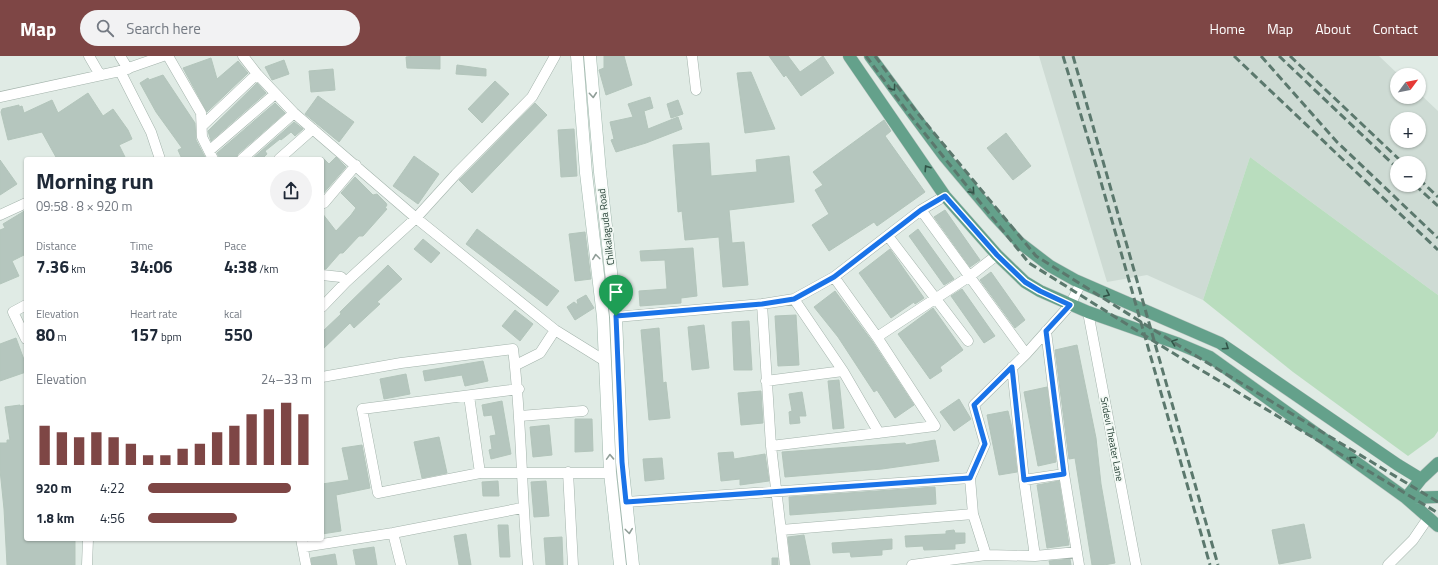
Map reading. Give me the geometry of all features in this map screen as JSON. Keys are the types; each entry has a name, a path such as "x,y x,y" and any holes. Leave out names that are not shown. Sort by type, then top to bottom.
{"main road":[{"name":"Chilkalaguda Road","path":"577,56 586,173 603,317 610,473 620,565"},
{"name":"Chilkalaguda Road","path":"590,56 600,172 616,316 622,462 633,565"},
{"path":"849,56 945,196 997,255 1025,282 1070,305 1179,344 1210,357 1406,498 1438,526"},
{"path":"870,56 944,156 993,214 1020,242 1050,266 1081,282 1220,343 1421,479"},
{"path":"1406,498 1421,479 1438,463"},
{"path":"1406,498 1438,497"}],"street":[{"path":"89,56 100,75"},
{"path":"120,56 124,70 151,132 159,157"},
{"path":"0,97 124,70 163,56"},
{"path":"168,56 201,113 203,125 202,137 211,155 275,94"},
{"path":"243,56 275,94 294,112 416,218 555,330 605,360"},
{"path":"324,304 416,218 456,174 532,97 555,56"},
{"path":"692,56 696,90"},
{"path":"203,125 257,74"},
{"path":"244,157 294,112"},
{"path":"281,157 313,129"},
{"path":"324,203 356,165"},
{"path":"616,316 762,304 794,299 834,277 921,210 945,196"},
{"path":"0,215 24,204"},
{"path":"921,210 1026,354"},
{"path":"888,236 968,341"},
{"path":"877,337 970,276 997,255"},
{"path":"324,275 341,277 346,282"},
{"path":"771,446 935,426 877,337 834,277"},
{"path":"986,555 973,514 970,478 985,444 974,405 1026,354 1070,305 1081,282"},
{"path":"794,299 843,371 879,433"},
{"path":"762,304 771,446 785,565"},
{"path":"24,306 13,312 24,335"},
{"name":"Sridevi Theater Lane","path":"1088,312 1136,565"},
{"path":"516,365 540,353 555,330"},
{"path":"1046,331 1064,474 1079,565"},
{"path":"324,377 401,363 514,349 519,389 523,474 522,508 528,565"},
{"path":"1012,367 1024,480 1035,556"},
{"path":"766,381 843,371"},
{"path":"519,389 362,409 378,493 480,474 568,472 610,473"},
{"path":"469,396 480,474"},
{"path":"520,416 583,411"},
{"path":"568,472 573,565"},
{"path":"1024,480 1064,474"},
{"path":"626,502 970,478"},
{"path":"324,541 393,533 522,508"},
{"path":"782,530 973,514"},
{"path":"1388,565 1413,540 1428,518"},
{"path":"393,533 401,565"},
{"path":"87,565 88,541"},
{"path":"306,565 302,543 320,541"},
{"path":"912,565 986,555 1035,556 1077,552"}],"shaded area":[{"path":"1039,56 1379,56 1392,68 1390,68 1390,104 1426,104 1426,100 1438,111 1438,295 1250,157 1203,300 1147,275 1107,282"}],"green space":[{"path":"1250,157 1438,295 1438,431 1434,437 1408,456 1293,372 1203,300"}],"building":[{"path":"440,56 440,69 407,68 406,57"},
{"path":"604,56 624,56 632,85 606,95 599,70 604,68"},
{"path":"769,56 788,56 800,72 823,56 834,73 801,96 786,75 784,77"},
{"path":"211,58 217,79 238,61 248,73 207,112 183,68"},
{"path":"284,60 289,74 272,80 265,67"},
{"path":"457,65 486,69 486,76 456,74"},
{"path":"333,69 335,90 311,92 309,71"},
{"path":"751,72 775,129 745,133 737,73"},
{"path":"163,75 195,123 196,140 205,157 181,157 178,150 182,148 156,112 140,83 148,78 149,80"},
{"path":"495,81 509,94 482,123 468,109"},
{"path":"257,83 266,93 211,141 208,131"},
{"path":"88,93 103,116 113,109 128,130 132,139 119,145 125,157 56,157 42,132 8,140 1,112 2,109 19,105 19,107 22,106 24,113 52,100 58,113"},
{"path":"318,96 354,122 339,142 305,114"},
{"path":"650,97 653,108 644,111 648,129 678,117 682,129 646,143 616,152 611,140 614,139 610,122 633,117 628,104"},
{"path":"678,100 683,114 671,118 667,104"},
{"path":"275,103 285,113 238,154 237,157 219,157 217,153"},
{"path":"535,103 547,115 472,193 459,180"},
{"path":"884,120 891,131 885,136 925,192 877,226 874,222 829,251 812,225 829,214 815,190 823,185 813,172"},
{"path":"294,122 303,129 295,136 291,132 281,140 280,139 265,151 267,154 264,157 254,157"},
{"path":"574,129 577,176 561,177 558,130"},
{"path":"1006,133 1031,166 1013,180 987,148"},
{"path":"709,143 711,176 757,172 756,160 789,156 794,202 729,210 732,243 744,242 748,285 723,287 719,237 685,240 682,211 678,212 673,145"},
{"path":"414,156 439,174 418,204 393,186"},
{"path":"336,157 346,167 324,193 324,159 329,164"},
{"path":"0,160 17,184 0,195"},
{"path":"355,177 373,195 377,194 386,203 387,205 385,208 387,209 363,236 359,236 343,253 340,253 326,269 324,269 324,216 336,231 356,208 341,193"},
{"path":"945,210 980,260 970,267 934,217"},
{"path":"24,211 24,255 12,261 19,276 0,284 0,230 5,228 3,224"},
{"path":"477,229 559,291 547,306 466,244"},
{"path":"918,229 954,279 944,285 909,236"},
{"path":"585,232 591,279 575,281 569,234"},
{"path":"423,239 440,253 431,263 414,249"},
{"path":"693,248 697,296 681,298 681,303 640,306 639,291 667,289 665,260 641,261 640,251"},
{"path":"890,249 924,298 915,304 914,302 891,318 859,273"},
{"path":"388,265 402,279 377,302 380,304 354,328 350,323 324,348 324,330 341,314 340,312"},
{"path":"991,272 1025,320 1015,328 980,280"},
{"path":"962,289 995,336 984,343 951,296"},
{"path":"835,291 872,341 914,405 895,418 877,390 874,392 838,337 814,307"},
{"path":"586,295 594,308 575,320 567,307 574,302 578,305 577,300"},
{"path":"933,308 963,350 940,367 942,371 930,379 898,334"},
{"path":"515,310 533,324 520,341 502,326"},
{"path":"796,315 799,365 778,366 775,316"},
{"path":"749,321 752,370 734,370 732,322"},
{"path":"704,325 709,368 692,370 688,327"},
{"path":"659,328 663,383 666,382 670,418 649,420 641,330"},
{"path":"16,338 24,360 24,373 0,381 0,344"},
{"path":"1077,345 1096,438 1101,484 1115,563 1104,565 1092,565 1075,458 1069,459 1055,350"},
{"path":"483,361 488,381 465,386 462,375 425,381 423,371"},
{"path":"406,374 410,394 384,399 380,379"},
{"path":"839,380 844,428 833,429 828,381"},
{"path":"1047,387 1056,462 1038,466 1024,392"},
{"path":"761,391 763,423 741,425 738,393"},
{"path":"802,392 806,416 799,416 800,423 790,424 789,412 792,411 789,394"},
{"path":"959,399 971,419 954,431 940,412"},
{"path":"502,401 511,454 491,459 489,450 492,449 490,436 496,435 492,415 484,416 482,405"},
{"path":"24,405 24,541 75,541 75,565 7,565 0,470 0,443 7,443 7,440 10,440 5,407"},
{"path":"1008,411 1012,428 1017,472 999,475 987,415"},
{"path":"575,419 592,419 593,451 575,452"},
{"path":"549,425 552,455 533,457 530,427"},
{"path":"439,437 447,473 422,478 414,442"},
{"path":"935,440 939,461 882,469 785,477 782,452 905,443 906,445"},
{"path":"362,445 370,488 336,495 341,531 324,534 324,484 349,480 342,448"},
{"path":"733,452 734,459 765,454 769,481 740,485 740,479 721,481 718,453"},
{"path":"662,458 664,479 645,481 643,459"},
{"path":"498,481 499,496 483,496 482,482"},
{"path":"546,481 549,516 534,517 531,482"},
{"path":"1059,481 1069,545 1047,548 1037,485"},
{"path":"935,487 936,504 790,515 789,497"},
{"path":"1304,524 1311,558 1279,564 1272,530"},
{"path":"498,525 508,525 510,557 500,557"},
{"path":"954,530 955,533 965,533 965,543 955,544 955,549 924,550 923,546 906,547 905,536 946,534 946,531"},
{"path":"466,534 471,565 459,565 454,536"},
{"path":"804,535 810,565 791,565 788,537"},
{"path":"562,537 563,565 546,565 544,538"},
{"path":"892,539 892,549 882,550 882,555 851,557 850,552 833,553 832,543"},
{"path":"374,547 377,565 356,565 353,550"},
{"path":"335,554 337,565 312,565 311,558"},
{"path":"772,558 778,558 778,565 772,565"},
{"path":"1070,559 1071,565 1050,565 1049,561"}],"railway":[{"path":"866,56 909,114 1029,263 1168,350 1438,513"},
{"path":"875,56 915,110 1036,256 1173,342 1438,502"},
{"path":"1063,56 1099,175 1210,565"},
{"path":"1073,56 1218,565"},
{"path":"1234,56 1438,250"},
{"path":"1261,56 1337,142 1438,238"},
{"path":"1279,56 1390,161"},
{"path":"1290,56 1396,156"},
{"path":"1426,186 1438,197"},
{"path":"1423,192 1438,206"}],"route":[{"path":"945,196 997,255 1025,282 1070,305 1046,331 1064,474 1024,480 1012,367 974,405 985,444 970,478 626,502 622,462 616,316 762,304 794,299 834,277 921,210 945,196"}]}
